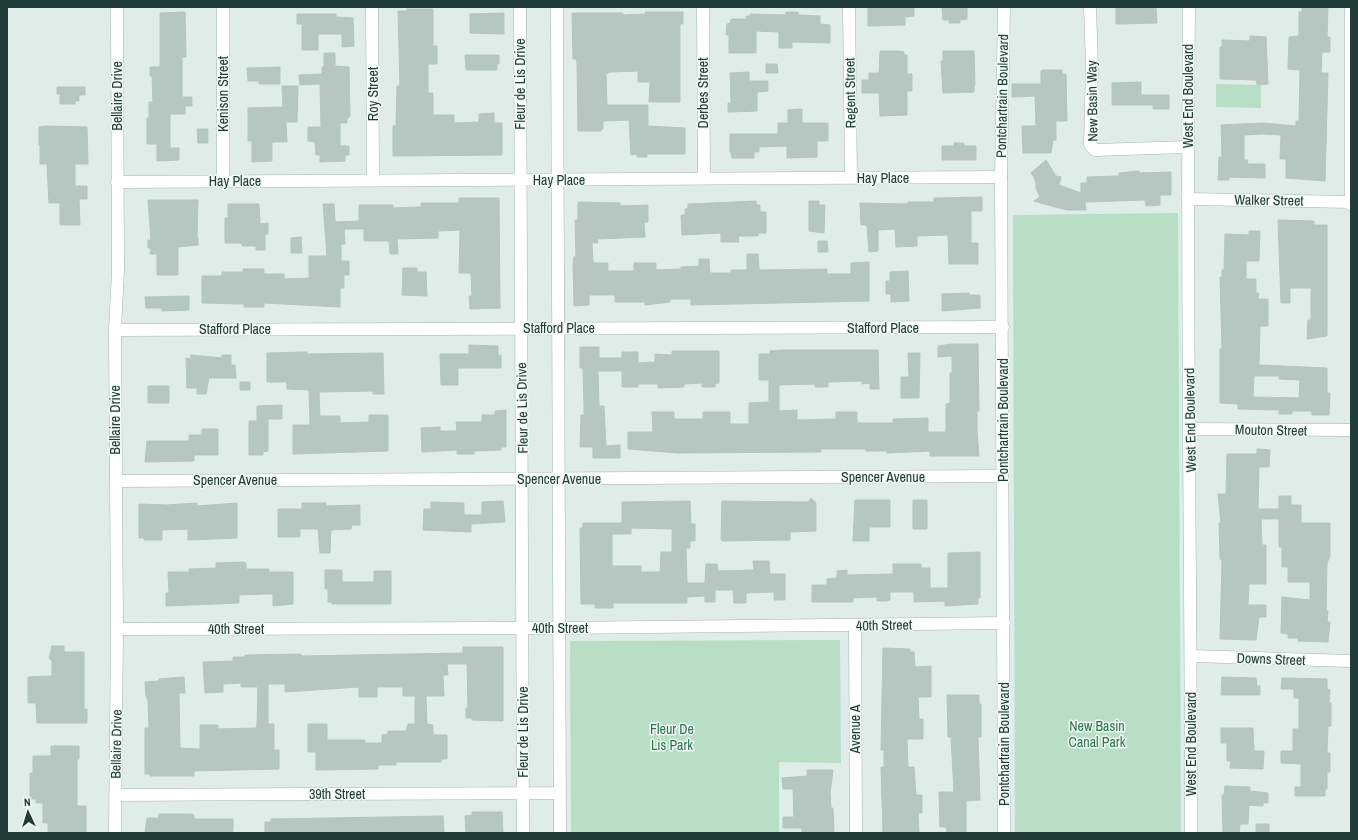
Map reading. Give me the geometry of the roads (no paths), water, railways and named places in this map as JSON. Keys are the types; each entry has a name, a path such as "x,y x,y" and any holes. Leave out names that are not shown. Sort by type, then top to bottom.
{"street":[{"name":"Bellaire Drive","path":"116,833 117,630 115,330 118,271 118,7"},
{"name":"Kenison Street","path":"223,7 223,181"},
{"name":"Roy Street","path":"372,7 373,181"},
{"name":"Fleur de Lis Drive","path":"520,7 523,479 523,833"},
{"path":"557,7 560,833"},
{"name":"Derbes Street","path":"703,7 704,179"},
{"name":"Regent Street","path":"849,7 851,178"},
{"name":"New Basin Way","path":"1090,7 1092,68 1090,145 1095,150 1187,147"},
{"name":"West End Boulevard","path":"1188,7 1187,147 1190,429 1191,833"},
{"path":"1351,7 1351,204"},
{"name":"Pontchartrain Boulevard","path":"1002,9 1001,177 1003,327 1002,476 1004,833"},
{"name":"Hay Place","path":"117,182 1001,177"},
{"name":"Walker Street","path":"1188,199 1351,204"},
{"name":"Stafford Place","path":"115,330 1003,327"},
{"name":"Mouton Street","path":"1190,429 1351,430"},
{"name":"Spencer Avenue","path":"116,481 1002,476"},
{"name":"40th Street","path":"117,630 855,626 1004,623"},
{"name":"Avenue A","path":"855,626 856,833"},
{"name":"Downs Street","path":"1191,656 1351,661"},
{"name":"39th Street","path":"115,795 559,793"}],"park label":[{"name":"New Basin Canal Park","path":"1097,734"},
{"name":"Fleur De Lis Park","path":"672,738"}]}
